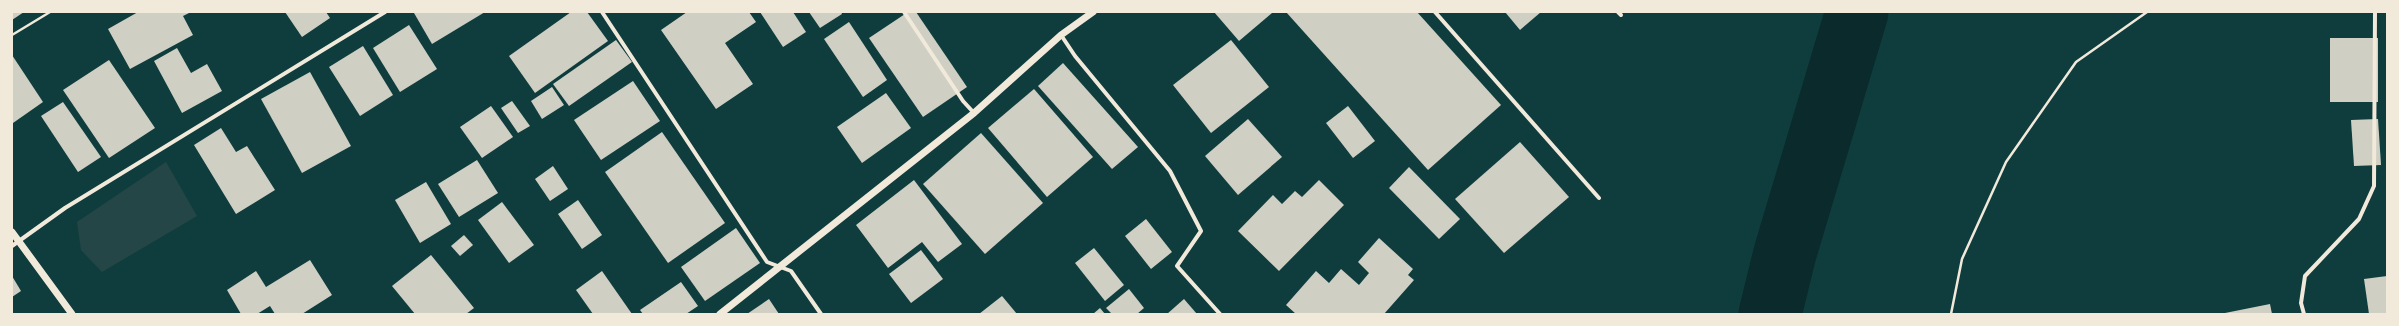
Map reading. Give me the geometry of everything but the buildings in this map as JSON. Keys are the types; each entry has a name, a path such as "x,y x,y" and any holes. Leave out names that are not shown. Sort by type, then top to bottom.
{"street":[{"path":"15,243 65,208 385,12"},
{"path":"602,12 767,262 791,271 821,314"},
{"path":"904,12 963,101 974,113"},
{"path":"720,314 974,113 1061,35 1093,12"},
{"path":"1435,12 1599,198"},
{"path":"2304,314 2302,303 2304,276 2359,219 2374,186 2375,12"},
{"path":"1061,35 1075,56 1170,171 1201,231 1177,266 1220,314"},
{"path":"12,232 15,243 72,314"}],"path":[{"path":"12,35 50,12"},
{"path":"1951,314 1962,259 2006,162 2076,62 2147,12"}],"shaded area":[{"path":"166,162 197,216 102,272 81,250 77,222"}],"waterway":[{"path":"1770,314 1785,253 1857,12"}]}
